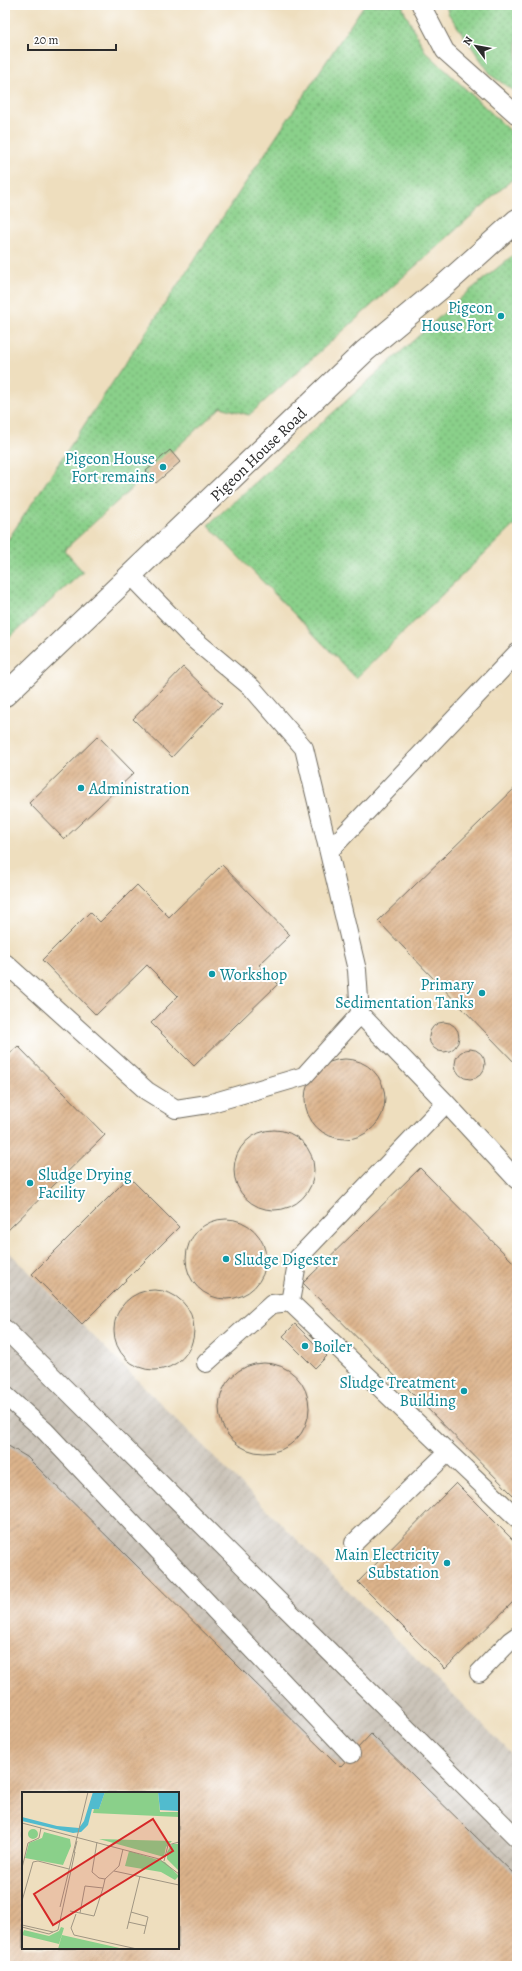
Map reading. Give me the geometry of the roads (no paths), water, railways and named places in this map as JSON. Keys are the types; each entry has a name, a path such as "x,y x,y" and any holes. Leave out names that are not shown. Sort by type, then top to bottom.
{"street":[{"name":"Pigeon House Road","path":"5,695 365,351 448,282 517,220"}],"lane":[{"path":"421,5 445,51 517,115"},
{"path":"131,575 191,638 252,688 304,748 330,850 357,970 360,1014 446,1103 517,1180"},
{"path":"330,850 517,653"},
{"path":"5,963 147,1090 176,1109 208,1104 304,1076 360,1014"},
{"path":"290,1302 298,1258 446,1103"},
{"path":"206,1363 272,1304 290,1302"},
{"path":"290,1302 517,1518"},
{"path":"5,1329 517,1838"},
{"path":"5,1395 45,1431 351,1754"},
{"path":"354,1543 447,1453"},
{"path":"479,1673 510,1641 517,1636"}],"place":[{"name":"Pigeon House Fort","path":"501,316"},
{"name":"Pigeon House Fort remains","path":"163,467"},
{"name":"Administration","path":"81,788"},
{"name":"Workshop","path":"212,974"},
{"name":"Primary Sedimentation Tanks","path":"482,993"},
{"name":"Sludge Drying Facility","path":"30,1183"},
{"name":"Sludge Digester","path":"226,1259"},
{"name":"Boiler","path":"305,1346"},
{"name":"Sludge Treatment Building","path":"464,1391"},
{"name":"Main Electricity Substation","path":"447,1563"}]}
